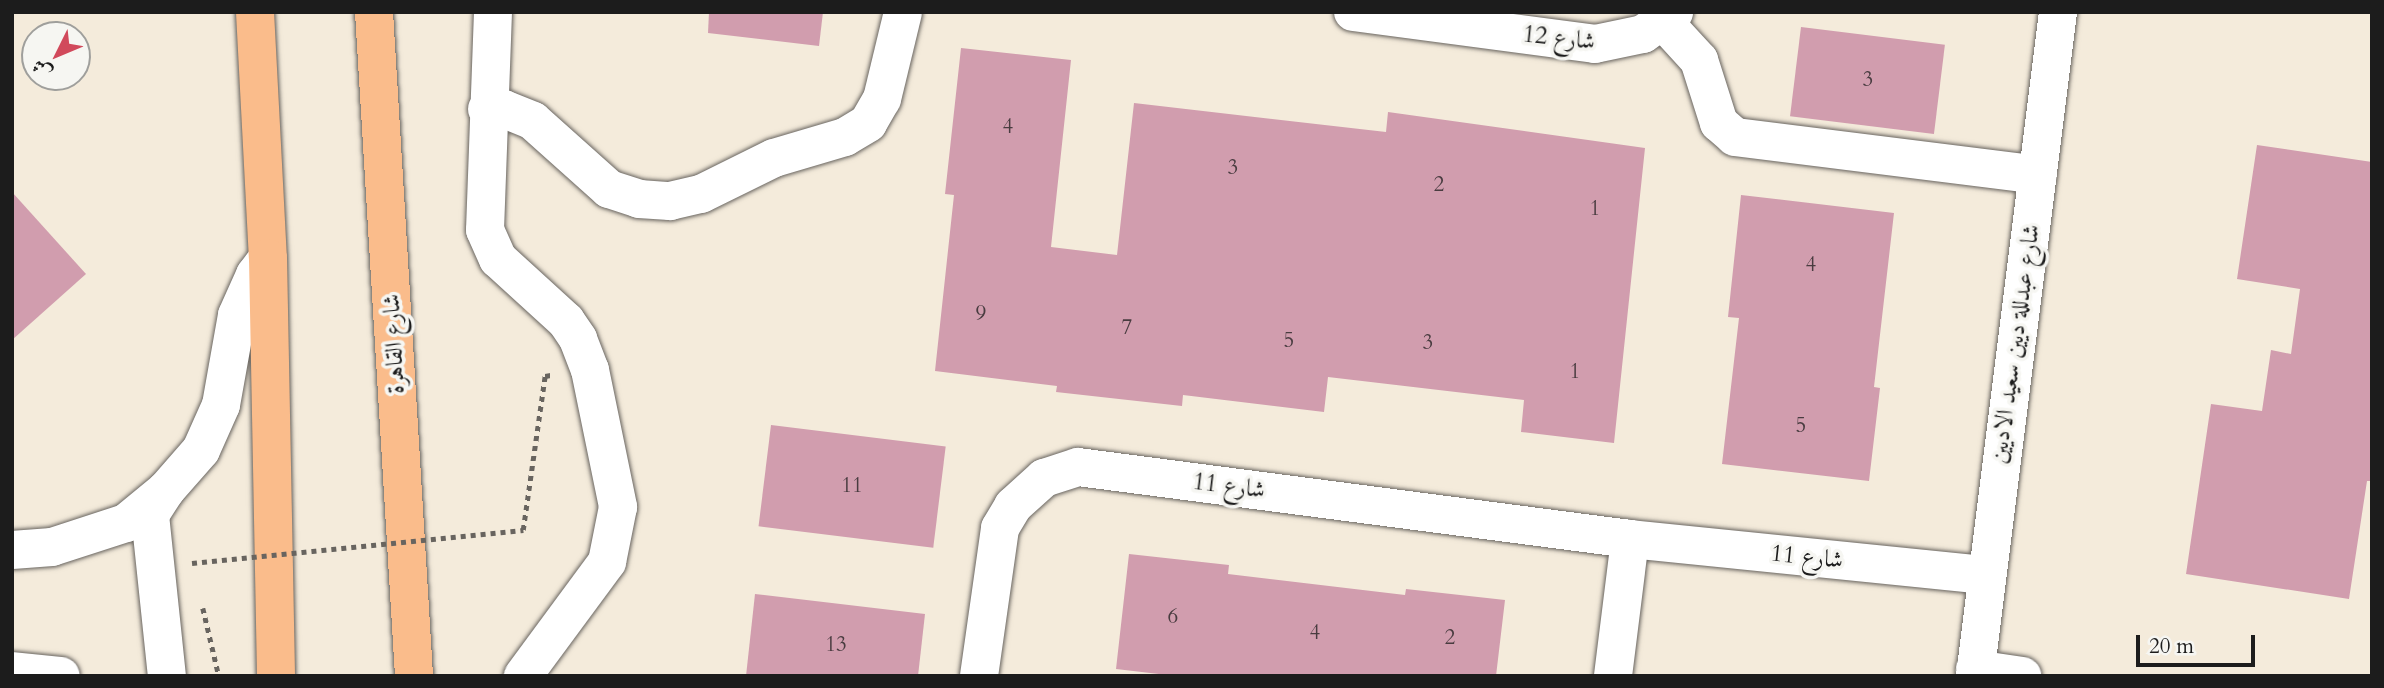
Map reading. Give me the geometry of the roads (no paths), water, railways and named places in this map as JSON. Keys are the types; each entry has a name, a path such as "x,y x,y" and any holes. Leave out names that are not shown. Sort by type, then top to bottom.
{"main road":[{"path":"255,12 268,258 276,676"},
{"name":"شارع القاهرة","path":"374,12 414,676"}],"street":[{"path":"493,12 483,213 487,237 498,259 566,321 578,339 590,370 618,507 607,562 523,676"},
{"path":"488,109 504,109 533,121 609,189 639,199 670,201 701,194 774,158 845,137 868,123 882,99 903,12"},
{"name":"شارع 12","path":"1353,12 1595,44 1619,42 1669,17"},
{"name":"شارع عبدللة ديين سعيد الاديين","path":"1975,672 1984,575 2058,12"},
{"path":"1669,17 1699,60 1719,122 1735,137 2038,175"},
{"path":"167,676 150,515 214,429 237,315 255,275 268,258"},
{"name":"شارع 11","path":"979,676 1000,528 1021,497 1044,478 1069,469 1630,539 1984,575"},
{"path":"12,550 52,547 127,523 166,490"},
{"path":"1613,676 1630,539"},
{"path":"12,671 61,676"},
{"path":"1975,672 2022,676"}]}
